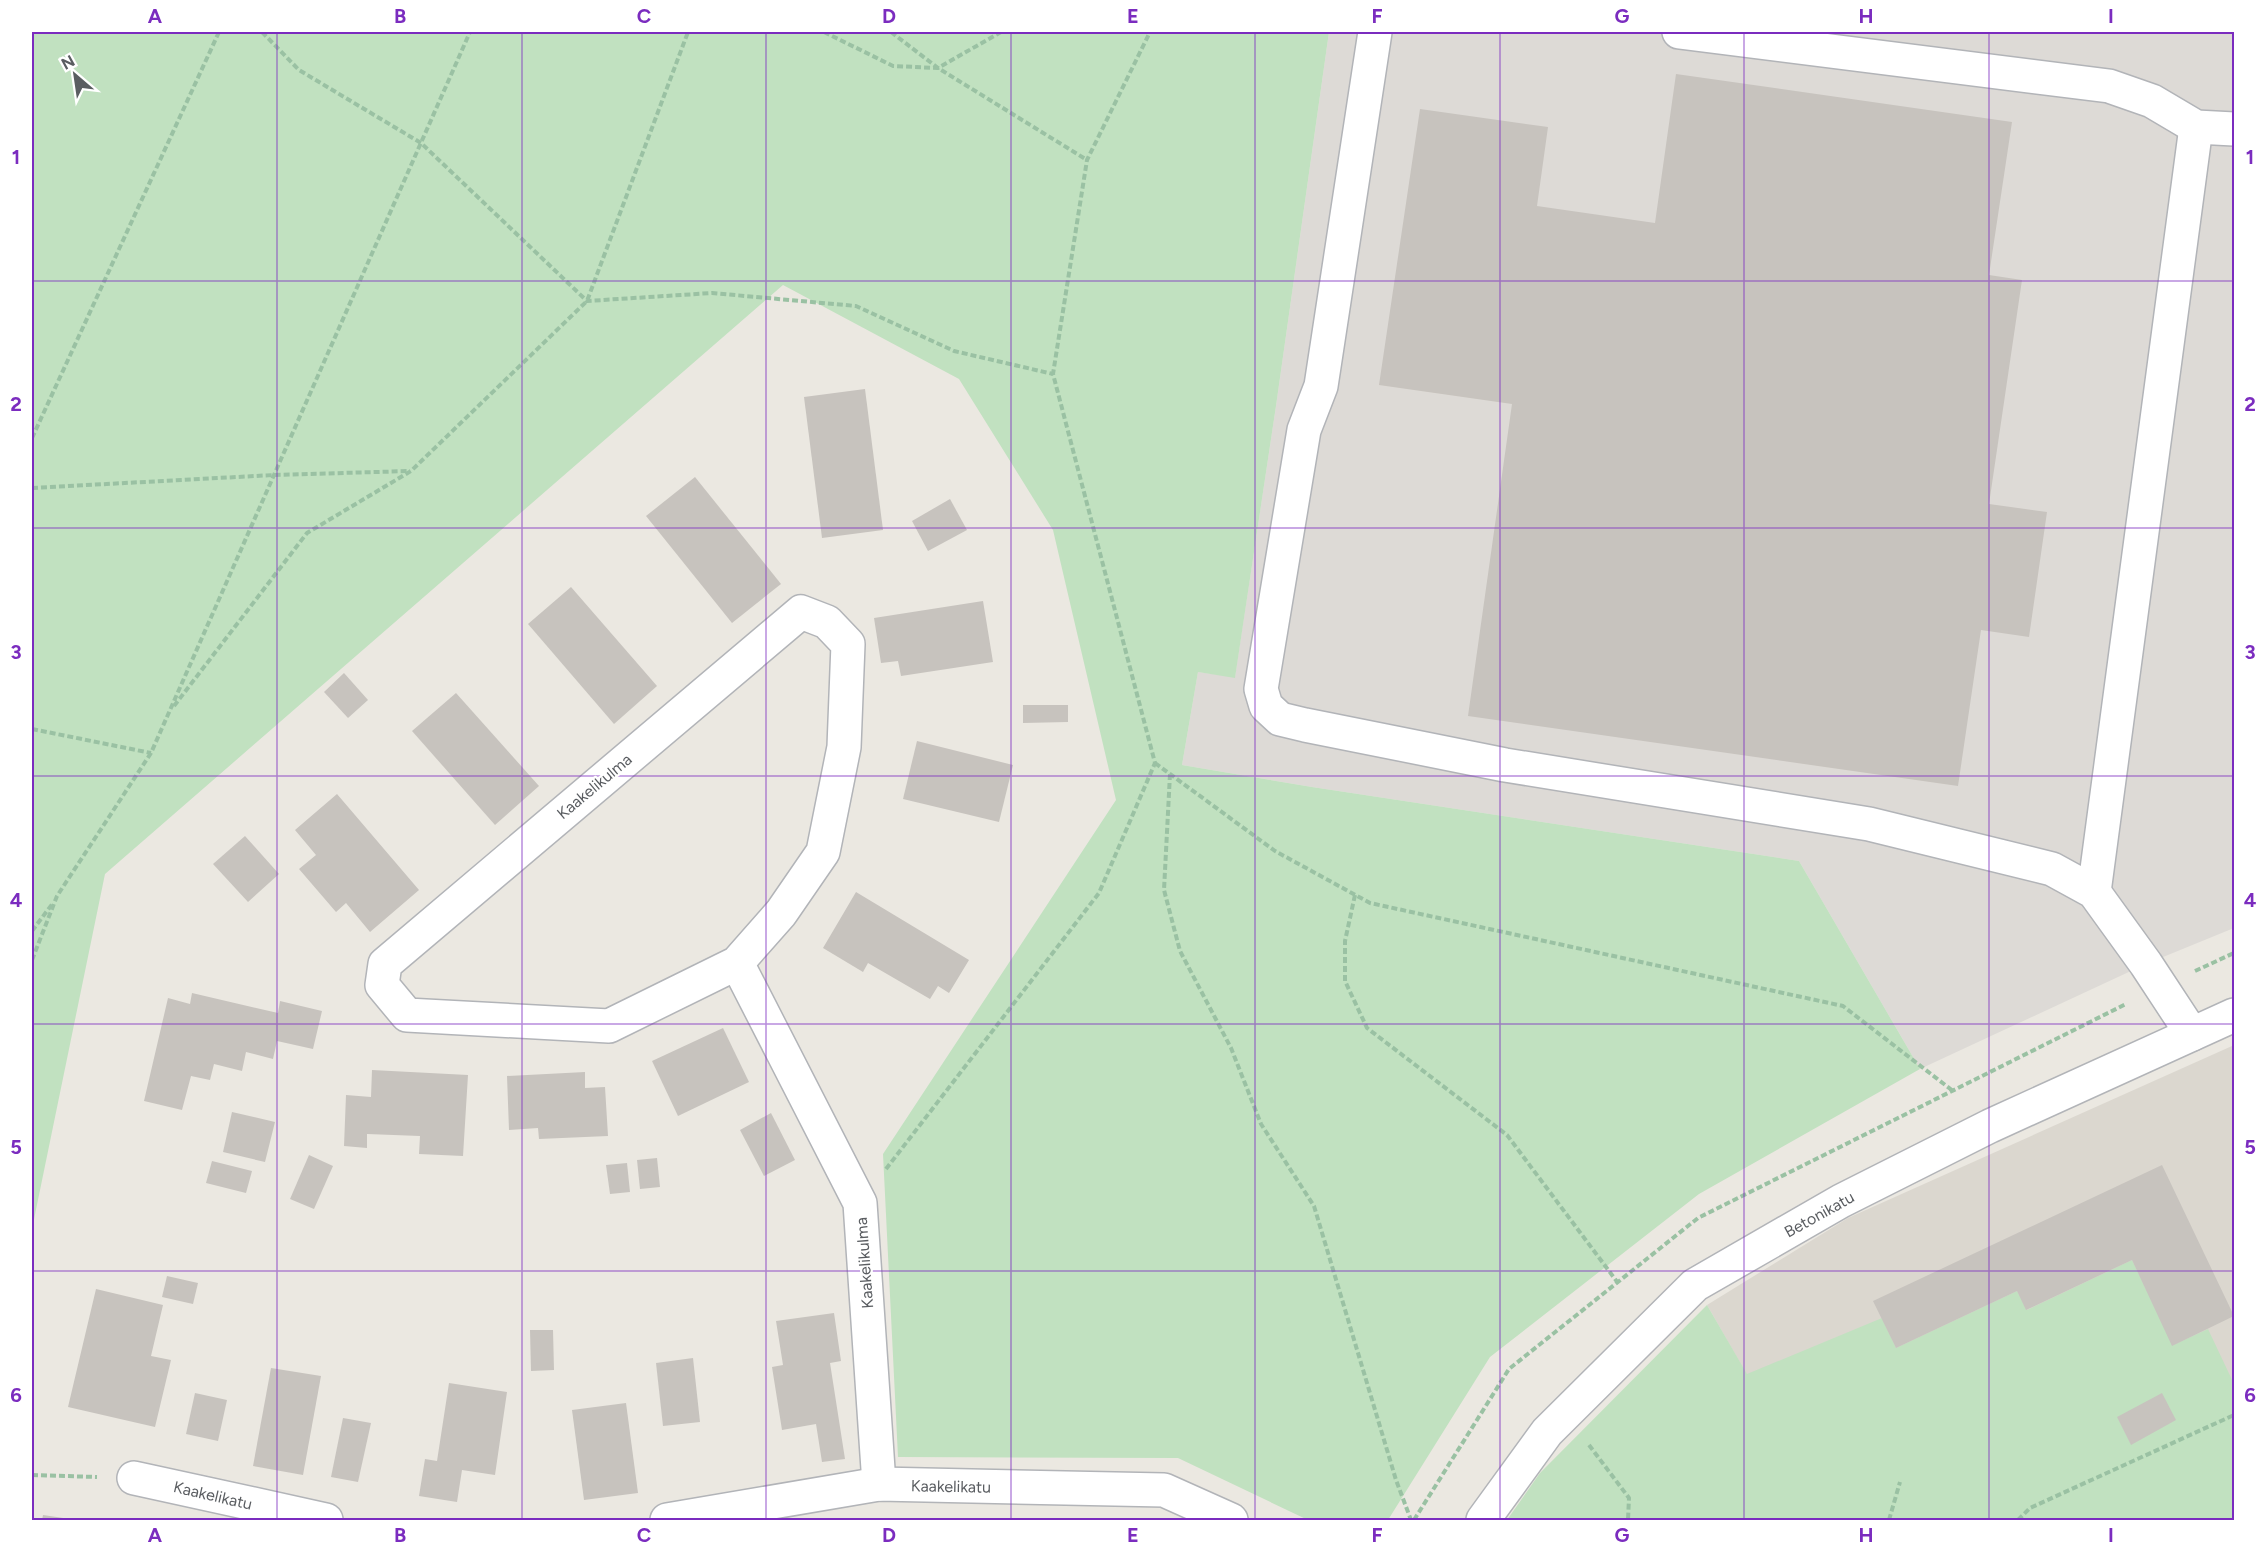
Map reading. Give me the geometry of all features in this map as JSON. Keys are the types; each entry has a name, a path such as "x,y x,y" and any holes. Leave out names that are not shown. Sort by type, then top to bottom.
{"street":[{"path":"1375,32 1321,386 1304,430 1272,620 1261,689 1266,706 1280,718 1305,725 1505,765 1869,824 2052,869 2094,892 2146,964 2192,1034"},
{"path":"1680,32 2109,86 2152,101 2196,127 2235,129"},
{"path":"2094,892 2196,127"},
{"name":"Kaakelikulma","path":"801,612 827,622 848,644 844,747 823,852 781,913 738,963 609,1026 407,1015 382,985 385,964 801,612"},
{"name":"Kaakelikulma","path":"738,963 860,1203 879,1484"},
{"name":"Betonikatu","path":"1483,1521 1547,1432 1695,1285 1841,1201 1990,1126 2235,1015"},
{"name":"Kaakelikatu","path":"134,1478 326,1521"},
{"name":"Kaakelikatu","path":"667,1521 879,1484 1164,1490 1231,1521"}],"path":[{"path":"32,438 219,32"},
{"path":"262,32 299,70 421,142 587,301 712,293 856,306 954,351 1053,374"},
{"path":"32,931 151,753 470,32"},
{"path":"169,712 307,533 411,471 587,301 688,32"},
{"path":"824,32 893,66 939,68 1001,32"},
{"path":"891,32 939,68 1087,160"},
{"path":"860,1203 1099,893 1155,763 1053,374 1087,160 1149,32"},
{"path":"32,488 274,475 411,471"},
{"path":"32,729 151,753"},
{"path":"1155,763 1275,850 1370,903 1843,1006 1953,1091"},
{"path":"1170,774 1164,890 1180,951 1231,1048 1261,1124 1314,1206 1396,1480 1411,1521"},
{"path":"1355,895 1345,941 1345,981 1367,1028 1506,1135 1618,1283"},
{"path":"32,960 57,896"},
{"path":"1566,1414 1629,1498 1628,1521"},
{"path":"2018,1521 2030,1508 2235,1415"},
{"path":"32,1475 134,1478"},
{"path":"1889,1521 1900,1482"}],"shaded area":[{"path":"1329,32 2234,32 2234,928 2146,964 1920,1069 1799,861 1182,765 1198,672 1235,677"},
{"path":"2232,1046 2234,1052 2234,1384 1771,1417 1707,1305 1848,1218"}],"green space":[{"path":"32,32 1329,32 1235,678 1198,672 1182,765 1799,861 1920,1069 1699,1194 1490,1357 1388,1520 1308,1520 1178,1458 898,1457 883,1154 1116,800 1053,530 959,379 783,285 105,874 32,1229"},
{"path":"2132,1260 2173,1345 2208,1329 2234,1384 2234,1520 1507,1520 1540,1473 1707,1305 1747,1374 1882,1318 1896,1348 2017,1291 2027,1310"}],"building":[{"path":"1676,74 2012,122 1989,275 2022,280 1989,504 2047,512 2029,637 1981,630 1958,786 1468,716 1512,404 1379,385 1420,109 1548,127 1537,206 1655,223"},
{"path":"865,389 883,530 822,538 804,397"},
{"path":"695,477 781,584 732,623 646,516"},
{"path":"950,499 967,530 928,551 912,521"},
{"path":"571,587 657,686 614,724 528,624"},
{"path":"983,601 993,662 901,676 898,661 881,663 874,618"},
{"path":"344,673 368,700 348,718 324,692"},
{"path":"456,693 539,786 495,825 412,731"},
{"path":"1023,705 1068,705 1068,722 1023,723"},
{"path":"917,741 1013,765 999,822 903,799"},
{"path":"337,794 419,890 370,932 346,903 336,912 299,869 316,855 295,830"},
{"path":"245,836 279,874 248,902 213,864"},
{"path":"856,892 969,960 949,993 938,986 930,999 868,963 863,972 823,948"},
{"path":"192,993 278,1013 280,1001 322,1011 313,1049 277,1041 273,1059 246,1052 242,1071 214,1064 210,1080 191,1076 182,1110 144,1101 168,998 190,1004"},
{"path":"723,1028 749,1082 678,1116 652,1061"},
{"path":"372,1070 468,1075 463,1156 419,1154 420,1136 367,1134 367,1148 344,1146 346,1095 371,1097"},
{"path":"585,1072 585,1088 605,1087 608,1136 539,1139 538,1128 509,1130 507,1076"},
{"path":"232,1112 275,1122 265,1162 223,1152"},
{"path":"771,1113 795,1160 764,1176 740,1130"},
{"path":"309,1155 333,1166 314,1209 290,1199"},
{"path":"657,1158 660,1187 640,1189 637,1160"},
{"path":"212,1161 252,1171 246,1193 206,1183"},
{"path":"627,1163 630,1192 610,1194 606,1165"},
{"path":"2162,1165 2234,1316 2172,1346 2132,1260 2026,1310 2017,1291 1896,1348 1873,1301"},
{"path":"167,1276 198,1283 193,1304 162,1297"},
{"path":"96,1289 163,1305 151,1356 171,1360 155,1427 68,1407"},
{"path":"834,1313 841,1361 830,1363 845,1459 822,1462 816,1424 782,1430 772,1367 783,1365 776,1321"},
{"path":"530,1330 553,1330 554,1370 531,1371"},
{"path":"693,1358 700,1422 663,1426 656,1363"},
{"path":"271,1368 321,1376 303,1475 253,1466"},
{"path":"449,1383 507,1392 495,1475 462,1470 457,1502 419,1496 425,1459 437,1461"},
{"path":"195,1393 227,1400 218,1441 186,1434"},
{"path":"2162,1393 2176,1420 2131,1445 2117,1417"},
{"path":"626,1403 638,1493 584,1500 572,1410"},
{"path":"343,1418 371,1423 358,1482 331,1477"},
{"path":"43,1515 70,1519 70,1520 42,1520"}]}
